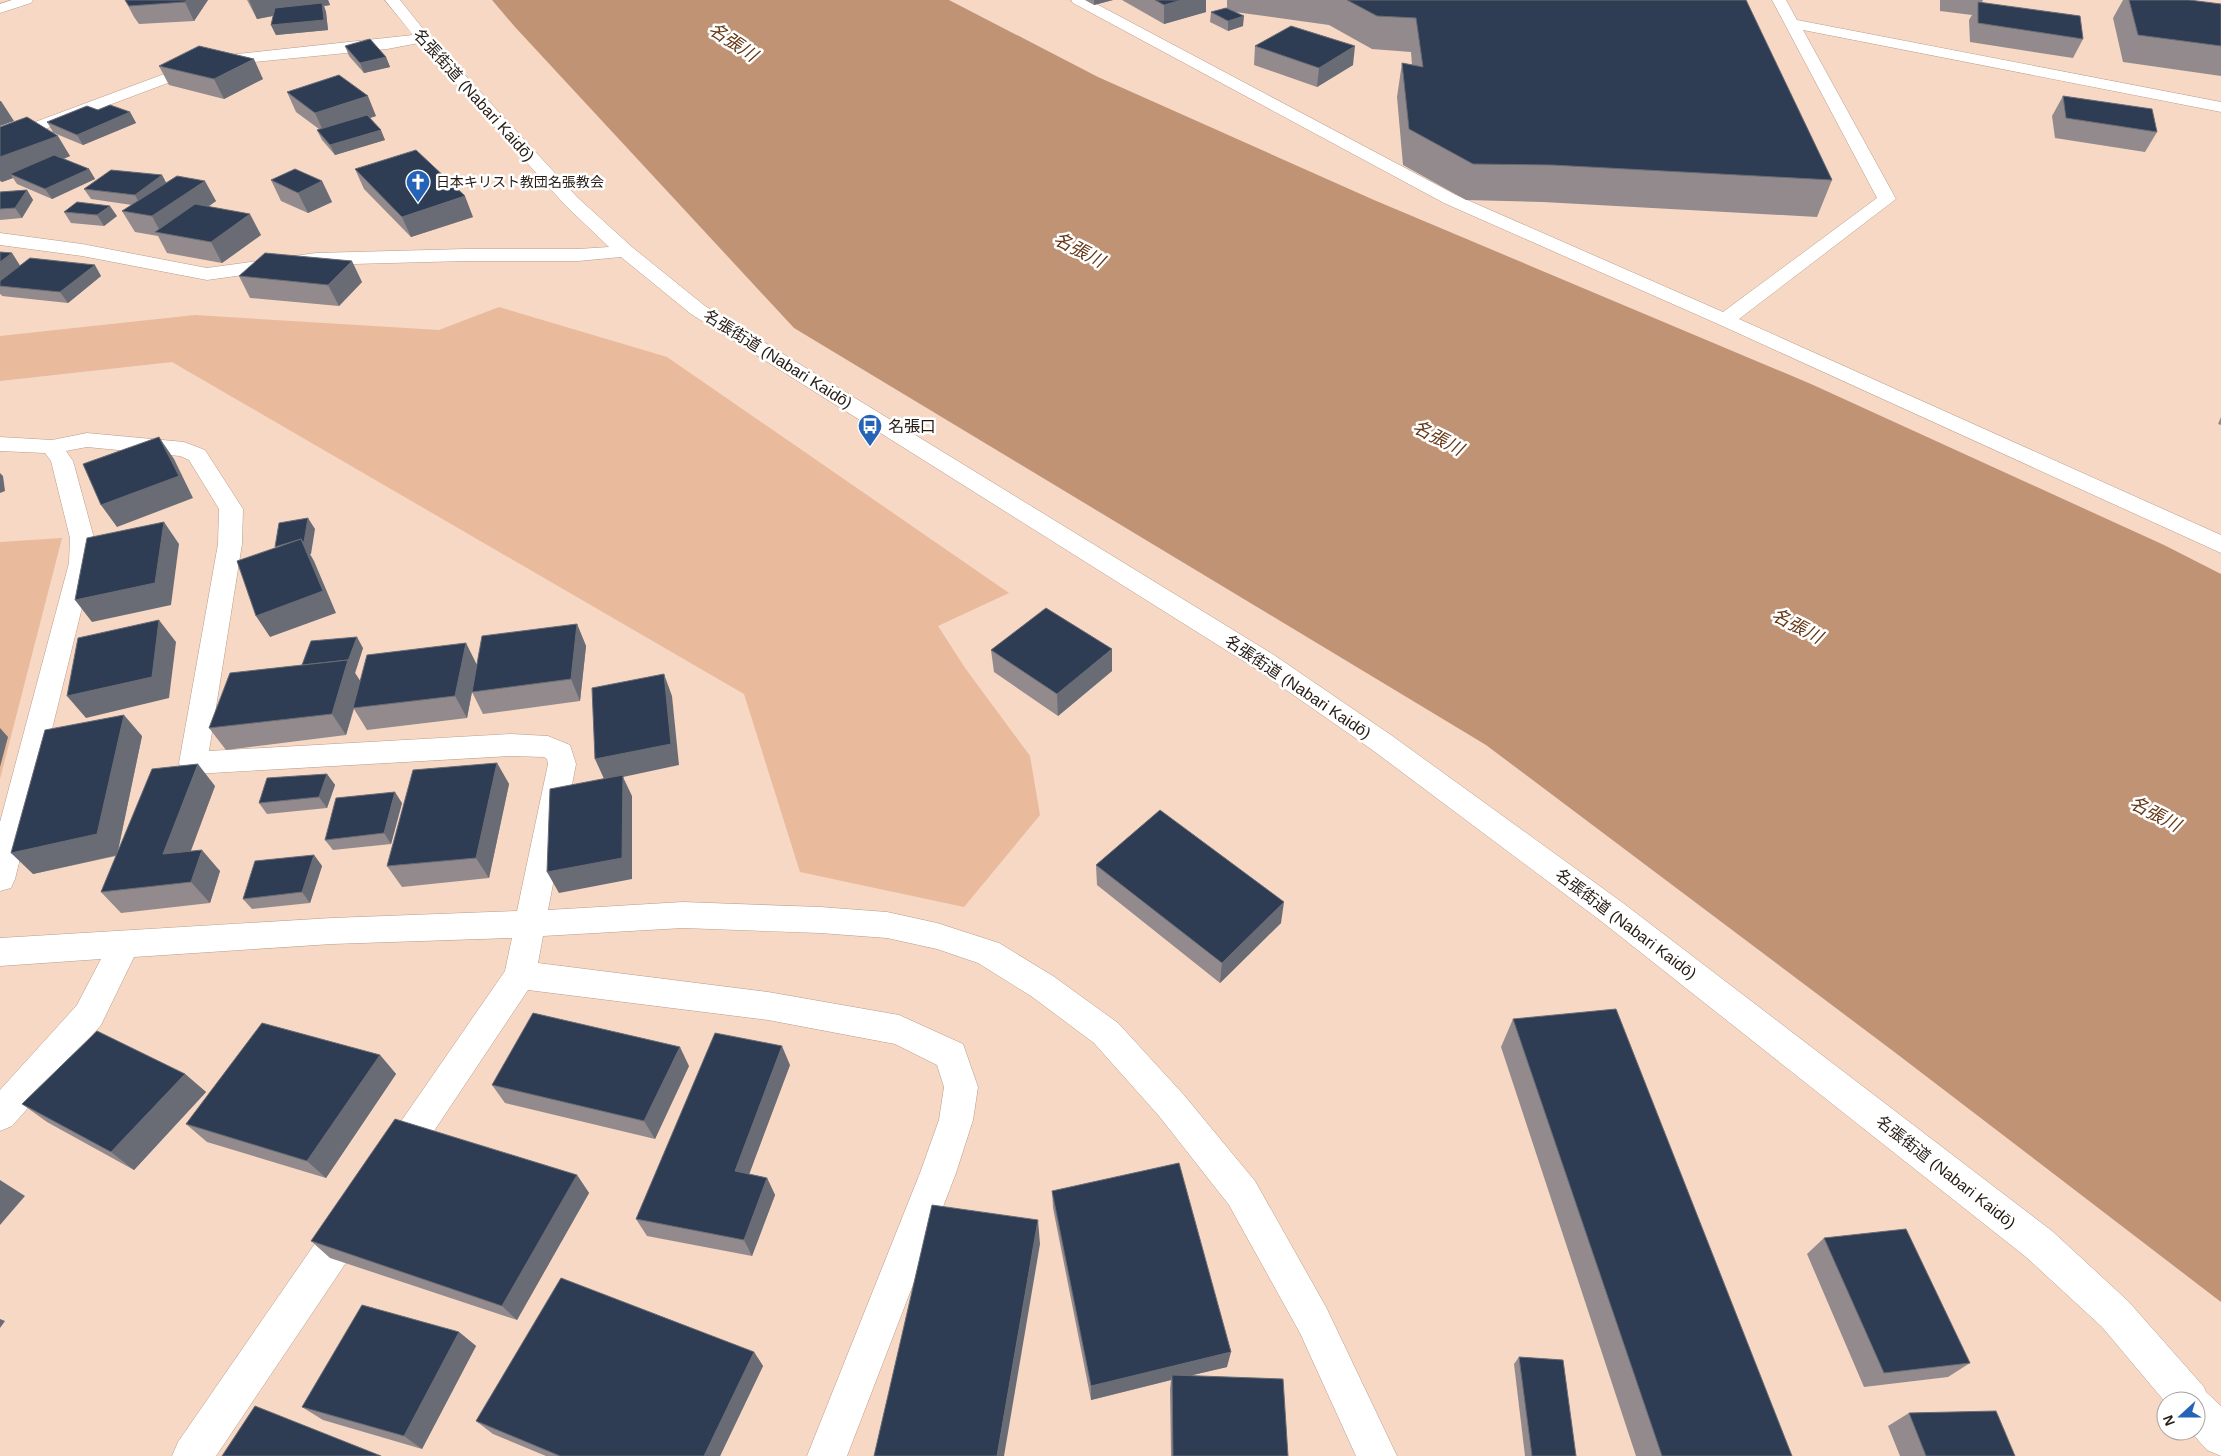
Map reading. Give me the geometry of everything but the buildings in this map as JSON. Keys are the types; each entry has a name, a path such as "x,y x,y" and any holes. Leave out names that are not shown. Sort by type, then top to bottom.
{"street":[{"path":"0,9 26,0"},
{"name":"名張街道 (Nabari Kaidō)","path":"392,0 423,38 571,202 625,251 698,310 1265,662 1381,742 1612,912 2039,1244 2116,1314 2181,1391"},
{"path":"1078,0 1172,52 1450,199 1725,320 2221,545"},
{"path":"1725,320 1887,199 1779,0"},
{"path":"1791,23 2221,107"},
{"path":"0,141 210,62 387,44 423,38"},
{"path":"0,239 82,250 207,274 316,259 465,255 578,255 625,251"},
{"path":"0,444 52,448 87,440 184,449 197,455 231,509 230,544 193,763 510,745 548,747 560,753 562,764 520,975 192,1456"},
{"path":"0,879 81,563 82,538 62,461 52,448"},
{"path":"0,952 332,931 529,924 683,915 820,920 888,925 937,936 988,954 1042,986 1106,1032 1171,1105 1242,1194 1314,1320 1377,1456"},
{"path":"0,1115 89,1015 124,945"},
{"path":"520,975 768,1006 900,1030 951,1055 961,1087 956,1120 896,1284 826,1456"},
{"path":"2206,1419 2221,1436"}],"shaded area":[{"path":"499,307 667,357 1009,593 938,626 965,668 1030,756 1040,815 964,907 800,872 744,694 172,362 0,381 0,336 195,315 439,330"},
{"path":"62,538 0,779 0,542"}],"water":[{"name":"名張川","path":"492,0 949,0 1098,77 1374,200 1811,384 2164,545 2221,574 2221,1302 1897,1054 1486,745 794,328"}],"place":[{"name":"日本キリスト教団名張教会","path":"418,203"},
{"name":"名張口","path":"870,447"}]}
